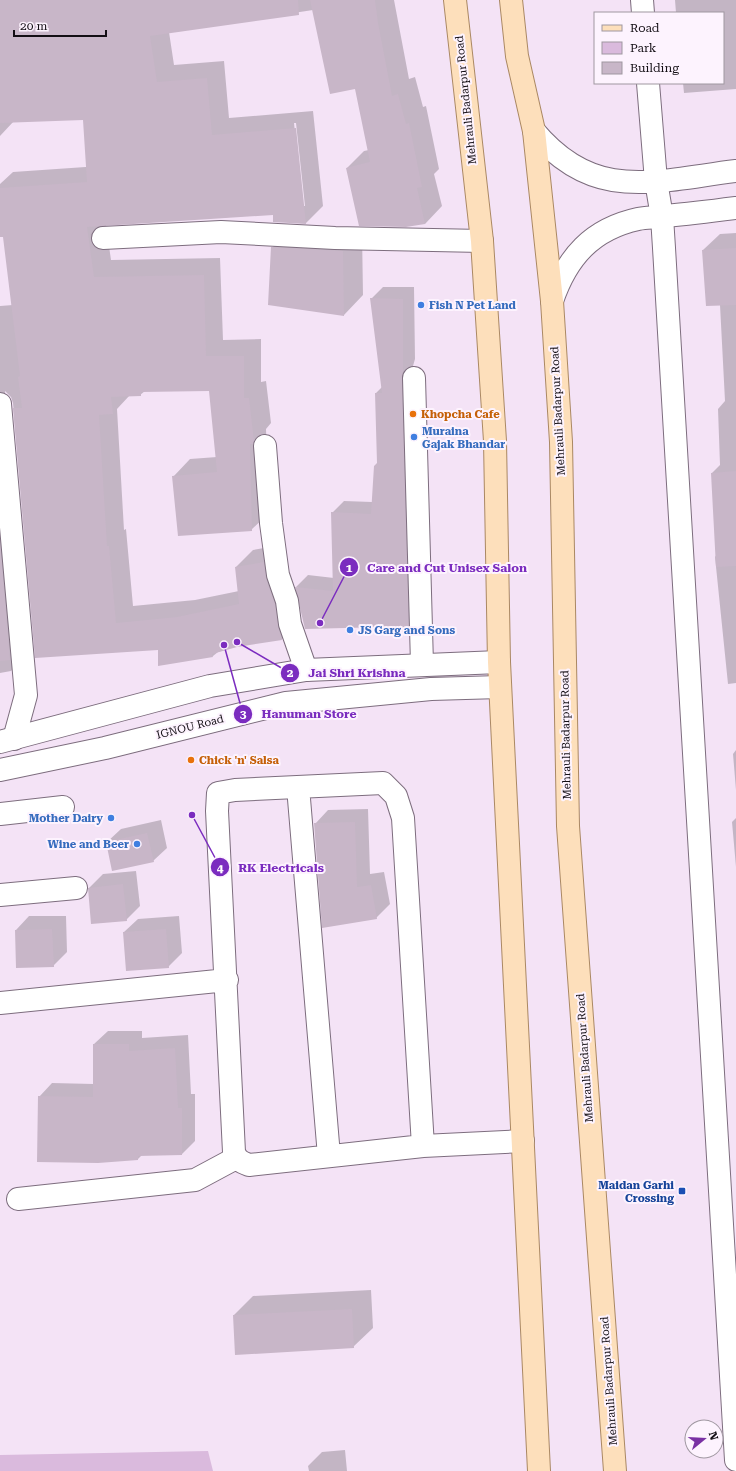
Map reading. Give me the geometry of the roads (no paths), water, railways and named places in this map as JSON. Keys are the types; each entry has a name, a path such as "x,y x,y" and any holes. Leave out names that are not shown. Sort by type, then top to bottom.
{"main road":[{"name":"Mehrauli Badarpur Road","path":"455,0 482,241 495,441 500,687 539,1471"},
{"name":"Mehrauli Badarpur Road","path":"511,0 517,56 534,131 552,301 561,442 568,826 615,1471"}],"street":[{"path":"642,0 643,12"},
{"path":"648,84 656,181 662,217 736,1460"},
{"path":"534,131 549,149 567,163 588,174 617,181 633,183 736,171"},
{"path":"552,301 559,280 570,262 584,246 600,233 620,224 640,218 662,217 736,208"},
{"path":"103,238 221,232 335,238 482,241"},
{"path":"414,378 422,664"},
{"path":"0,404 26,695 7,741"},
{"path":"265,446 271,523 278,575 287,601 290,624 306,670"},
{"path":"7,741 210,686 306,670 499,662"},
{"name":"IGNOU Road","path":"0,770 105,748 286,703 431,689 500,687"},
{"path":"423,1146 403,818 396,796 382,783 235,790 218,793 217,811 227,980 234,1152 236,1158 240,1162 249,1165 423,1146 523,1141"},
{"path":"298,787 329,1156"},
{"path":"0,814 63,807"},
{"path":"0,895 76,888"},
{"path":"0,1002 227,980"},
{"path":"18,1199 195,1180 236,1158"}],"place":[{"name":"Fish N Pet Land","path":"421,305"},
{"name":"Khopcha Cafe","path":"413,414"},
{"name":"Muraina Gajak Bhandar","path":"414,437"},
{"name":"Care and Cut Unisex Salon","path":"320,623"},
{"name":"JS Garg and Sons","path":"350,630"},
{"name":"Jai Shri Krishna","path":"237,642"},
{"name":"Hanuman Store","path":"224,645"},
{"name":"Chick 'n' Salsa","path":"191,760"},
{"name":"RK Electricals","path":"192,815"},
{"name":"Mother Dairy","path":"111,818"},
{"name":"Wine and Beer","path":"137,844"},
{"name":"Maidan Garhi Crossing","path":"682,1191"}]}
